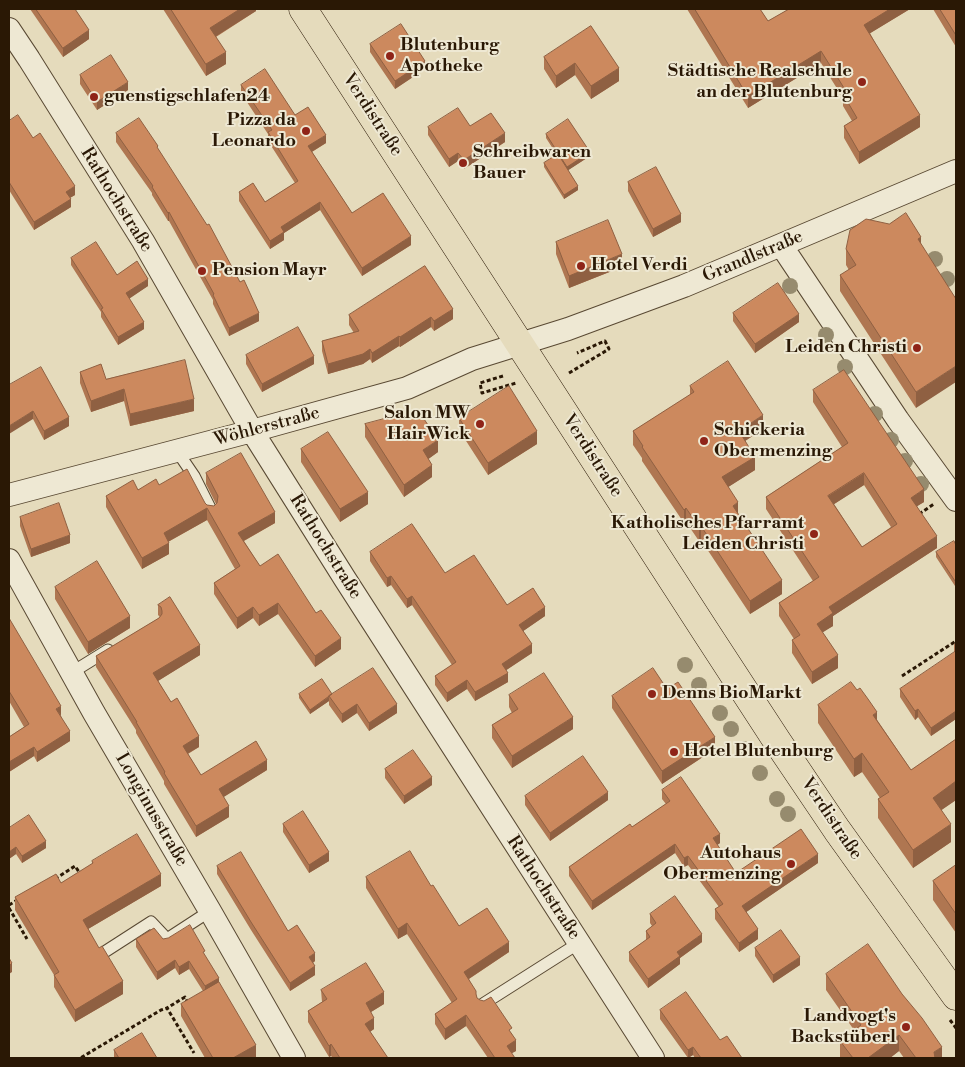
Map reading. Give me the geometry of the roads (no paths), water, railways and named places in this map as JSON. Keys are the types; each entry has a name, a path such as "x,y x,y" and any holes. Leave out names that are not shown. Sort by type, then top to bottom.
{"main road":[{"name":"Verdistraße","path":"303,9 704,629 815,797 956,996"}],"street":[{"name":"Rathochstraße","path":"9,29 142,241 252,431 340,572 653,1058"},
{"name":"Grandlstraße","path":"520,344 568,329 684,286 956,171"},
{"path":"781,245 898,420 954,497"},
{"name":"Wöhlerstraße","path":"9,495 407,388 472,359 520,344"},
{"name":"Longinusstraße","path":"9,560 71,673 294,1058"}],"lane":[{"path":"177,451 194,476 210,510"},
{"path":"71,673 122,642"},
{"path":"106,951 150,922 167,939 210,910"},
{"path":"483,1004 579,943"}],"place":[{"name":"Blutenburg Apotheke","path":"390,56"},
{"name":"Städtische Realschule an der Blutenburg","path":"862,82"},
{"name":"guenstigschlafen24","path":"94,97"},
{"name":"Pizza da Leonardo","path":"306,131"},
{"name":"Schreibwaren Bauer","path":"463,163"},
{"name":"Hotel Verdi","path":"581,266"},
{"name":"Pension Mayr","path":"202,271"},
{"name":"Leiden Christi","path":"917,348"},
{"name":"Salon MW HairWick","path":"480,424"},
{"name":"Schickeria Obermenzing","path":"704,441"},
{"name":"Katholisches Pfarramt Leiden Christi","path":"814,534"},
{"name":"Denns BioMarkt","path":"652,694"},
{"name":"Hotel Blutenburg","path":"674,752"},
{"name":"Autohaus Obermenzing","path":"791,864"},
{"name":"Landvogt's Backstüberl","path":"906,1027"}]}
